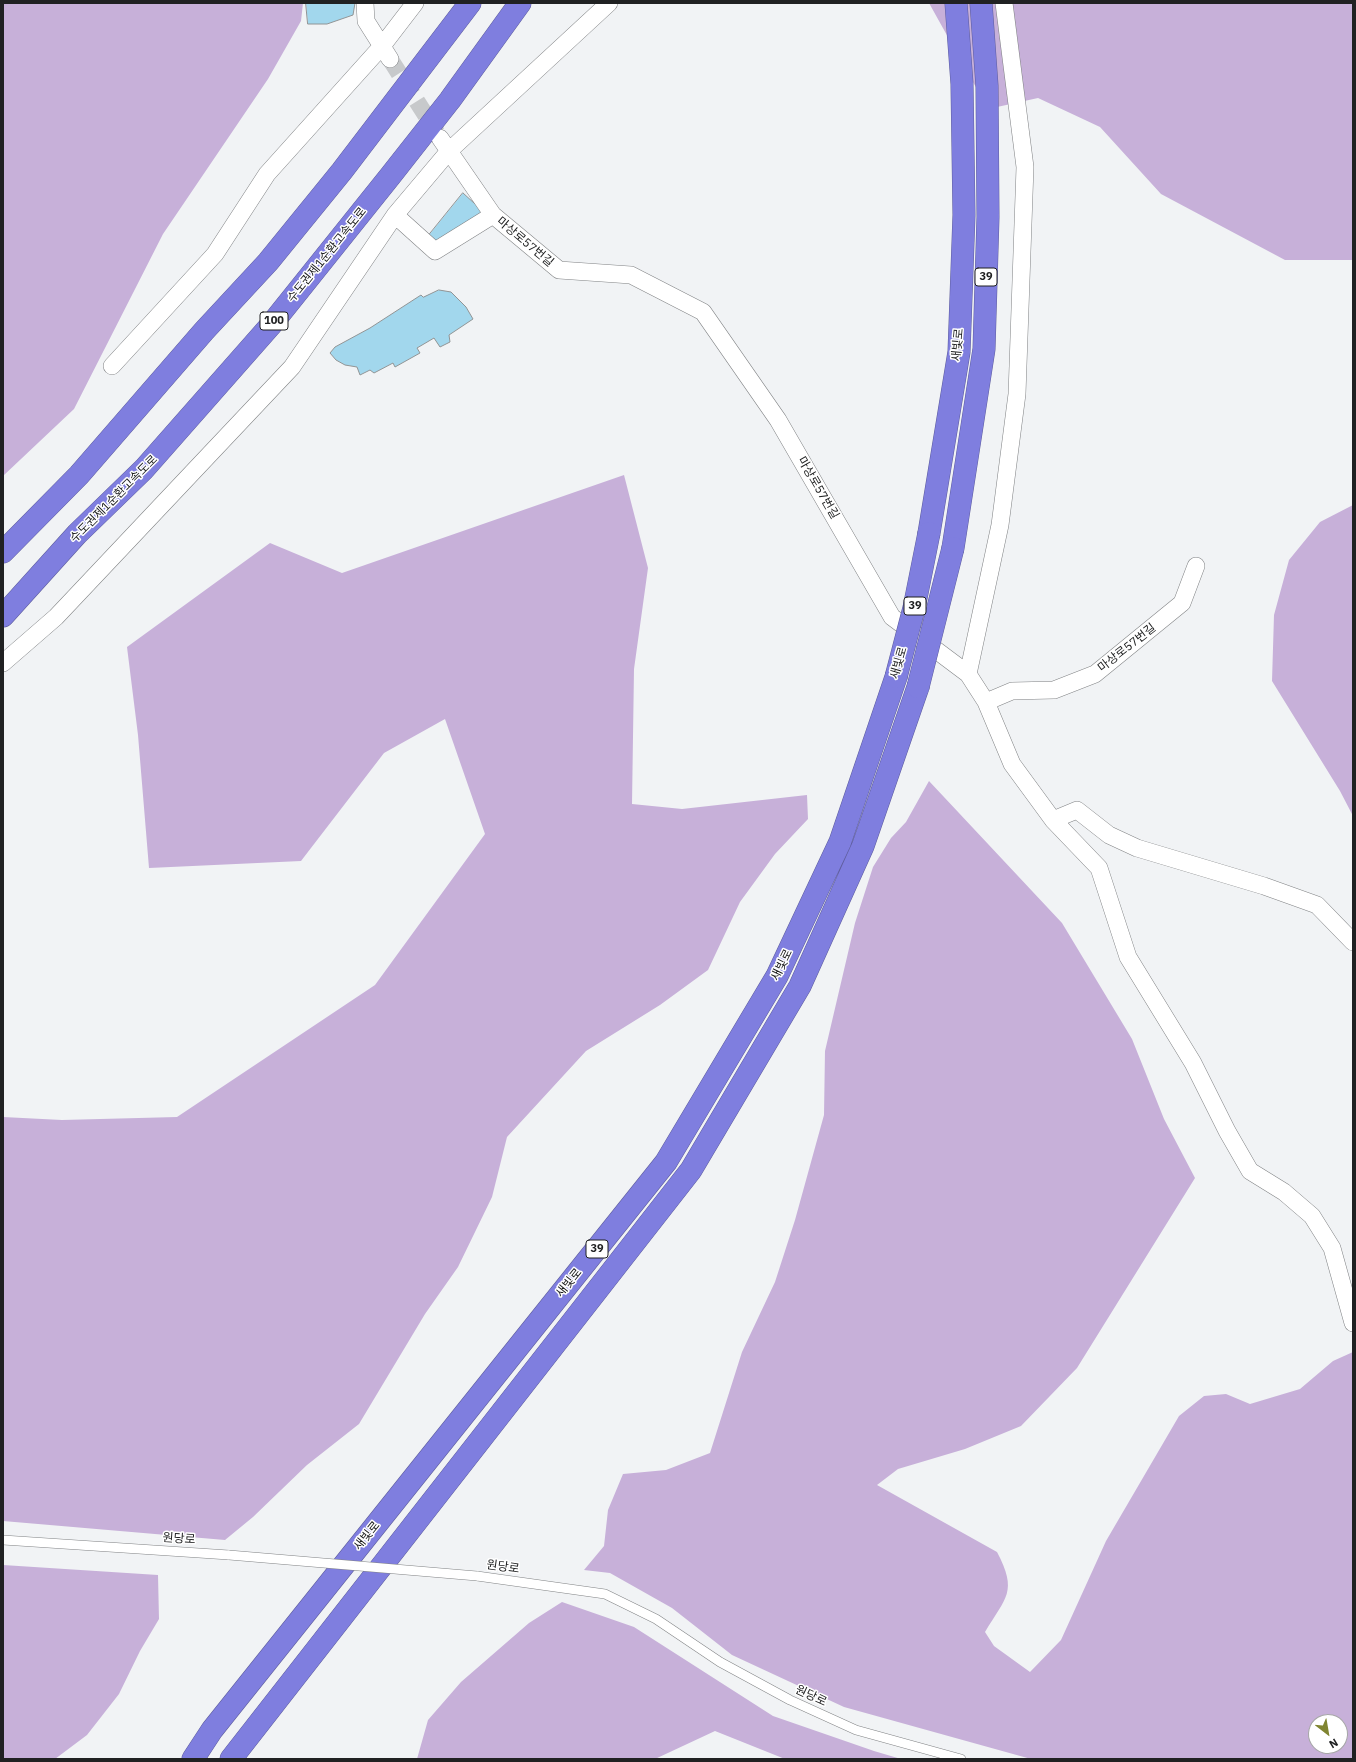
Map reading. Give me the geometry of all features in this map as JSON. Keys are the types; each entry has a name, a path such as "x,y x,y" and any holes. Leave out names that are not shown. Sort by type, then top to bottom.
{"highway":[{"path":"3,552 79,475 204,331 268,262 342,171 470,3"},
{"name":"수도권제1순환고속도로","path":"3,616 78,534 144,469 270,326 450,100 520,3"},
{"name":"새빛로","path":"193,1759 212,1730 666,1162 777,976 840,842 896,677 914,608 930,533 959,352 964,215 962,84 956,3"},
{"name":"새빛로","path":"231,1759 691,1170 800,986 863,846 918,687 936,621 953,548 984,349 988,217 987,94 981,3"}],"street":[{"path":"365,3 366,21 386,52"},
{"path":"112,366 215,254 267,174 386,52 415,3"},
{"path":"3,664 56,617 292,367 444,144 609,3"},
{"path":"968,674 1000,525 1016,394 1025,167 1004,3"},
{"name":"마상로57번길","path":"444,144 493,215 559,270 631,275 703,312 778,420 892,617 968,674 986,702 1012,691 1054,690 1095,674 1182,603 1196,566"},
{"path":"395,215 435,252 493,215"},
{"path":"986,702 1012,764 1054,820 1099,868 1128,957 1193,1063 1227,1131 1250,1172 1284,1192 1312,1216 1328,1241 1332,1248 1353,1323"},
{"path":"1054,820 1077,810 1109,835 1137,848 1264,886 1317,905 1353,942"}],"lane":[{"name":"원당로","path":"3,1540 229,1554 477,1576 605,1594 656,1619 720,1662 790,1700 856,1730 962,1759"}],"shaded area":[{"path":"3,3 303,3 301,21 268,79 163,234 74,409 3,476"},
{"path":"929,3 1353,3 1353,260 1285,260 1161,194 1100,127 1038,98 988,109"},
{"path":"624,475 648,568 634,669 632,804 682,809 807,795 808,819 775,854 740,902 708,970 660,1005 586,1051 507,1137 492,1197 458,1267 425,1314 359,1424 307,1465 253,1517 225,1540 3,1521 3,1117 62,1120 177,1117 375,985 485,834 445,719 384,753 301,861 149,868 138,735 127,647 270,543 342,573"},
{"path":"1353,505 1353,816 1340,791 1272,681 1274,615 1289,560 1320,522"},
{"path":"929,781 1062,923 1132,1039 1164,1119 1195,1178 1077,1368 1021,1426 965,1449 898,1469 877,1485 997,1552 1007,1576 1007,1594 1004,1602 985,1632 994,1646 1030,1672 1061,1640 1106,1541 1179,1416 1204,1396 1226,1394 1250,1404 1300,1389 1333,1361 1353,1352 1353,1759 1031,1759 844,1707 732,1655 672,1608 610,1573 584,1570 604,1546 608,1510 623,1474 666,1470 710,1453 742,1352 775,1282 795,1220 824,1115 825,1051 855,923 873,867 891,838 906,822"},
{"path":"3,1565 158,1575 159,1619 140,1651 119,1694 87,1735 55,1759 3,1759"},
{"path":"562,1602 634,1627 773,1716 901,1759 785,1759 715,1731 655,1759 417,1759 428,1720 461,1682 529,1623"}],"building":[{"path":"306,3 355,3 353,15 327,24 308,24"},
{"path":"463,193 486,214 437,244 429,235"},
{"path":"439,290 451,292 466,307 473,319 449,335 450,342 440,347 434,338 417,348 420,353 395,367 393,363 374,373 370,370 360,375 357,367 345,365 336,360 330,353 335,347 370,328 421,295 423,297"}],"tunnel":[{"path":"390,59 437,133"}]}
